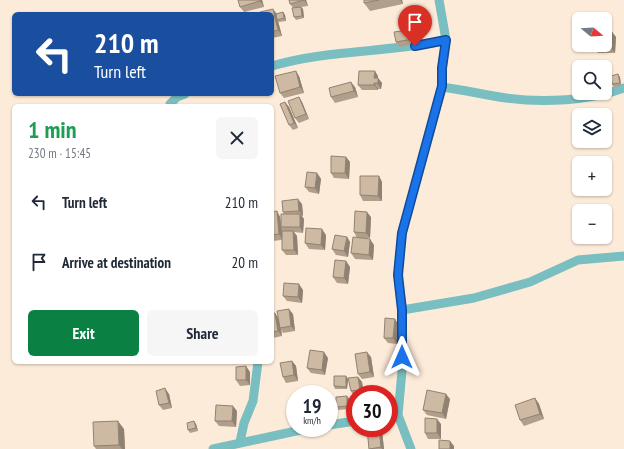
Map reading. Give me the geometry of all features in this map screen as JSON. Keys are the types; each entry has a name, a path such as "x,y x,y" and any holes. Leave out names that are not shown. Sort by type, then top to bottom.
{"street":[{"path":"398,393 402,371 402,310 398,275 402,233 442,86 442,68 446,40 439,0"},
{"path":"274,65 292,60 328,53 388,49 446,40"},
{"path":"442,86 507,98 554,100 603,94 624,88"},
{"path":"170,104 180,96"},
{"path":"402,310 474,298 530,282 578,260 624,256"},
{"path":"240,442 244,423 253,401 258,364"},
{"path":"398,423 411,449"},
{"path":"213,449 286,433"}],"building":[{"path":"238,0 260,0 260,1 240,7"},
{"path":"289,0 304,0 290,4"},
{"path":"364,0 379,0 364,3"},
{"path":"301,7 302,16 294,17 292,8"},
{"path":"273,9 274,12 260,12"},
{"path":"283,12 284,18 277,20 276,14"},
{"path":"274,13 278,30 274,31"},
{"path":"417,29 418,38 396,42 394,32"},
{"path":"296,71 300,87 280,93 275,76"},
{"path":"359,71 375,71 374,78 378,78 378,83 374,83 374,85 358,85"},
{"path":"618,74 620,83 612,84 612,76"},
{"path":"351,82 354,91 331,97 329,88"},
{"path":"299,97 306,114 295,118 288,101"},
{"path":"285,102 294,123 289,125 280,104"},
{"path":"331,156 346,157 345,173 331,173"},
{"path":"307,172 317,173 315,188 305,187"},
{"path":"360,176 379,176 378,196 360,195"},
{"path":"298,199 299,211 283,212 282,201"},
{"path":"277,211 279,234 274,235 274,212"},
{"path":"355,211 367,212 366,233 354,232"},
{"path":"281,214 300,214 300,227 281,227"},
{"path":"306,228 322,229 321,245 305,243"},
{"path":"282,231 293,231 294,250 282,250"},
{"path":"335,235 347,237 344,251 332,249"},
{"path":"353,237 370,239 369,255 351,253"},
{"path":"335,260 346,261 344,278 333,277"},
{"path":"284,283 299,284 298,297 283,296"},
{"path":"289,309 291,326 280,328 277,311"},
{"path":"274,313 278,331 274,332"},
{"path":"385,318 395,319 393,338 384,338"},
{"path":"310,350 324,352 322,370 307,368"},
{"path":"367,352 370,372 358,374 355,354"},
{"path":"292,361 294,375 283,377 280,363"},
{"path":"246,366 246,380 236,380 236,367"},
{"path":"334,376 346,376 346,387 334,385"},
{"path":"358,377 359,385 350,385 348,378"},
{"path":"165,388 169,403 159,405 156,391"},
{"path":"427,390 446,394 442,413 423,410"},
{"path":"346,396 346,406 338,407 338,397"},
{"path":"535,398 540,414 520,420 515,405"},
{"path":"216,405 233,406 232,421 215,421"},
{"path":"425,418 437,419 437,433 425,433"},
{"path":"118,421 119,445 94,446 93,422"},
{"path":"194,421 196,428 188,430 187,423"},
{"path":"368,437 380,437 381,447 369,449"},
{"path":"439,440 450,441 450,449 439,449"}],"route":[{"path":"402,357 402,310 398,275 402,233 442,86 442,68 446,40 415,46"}]}
